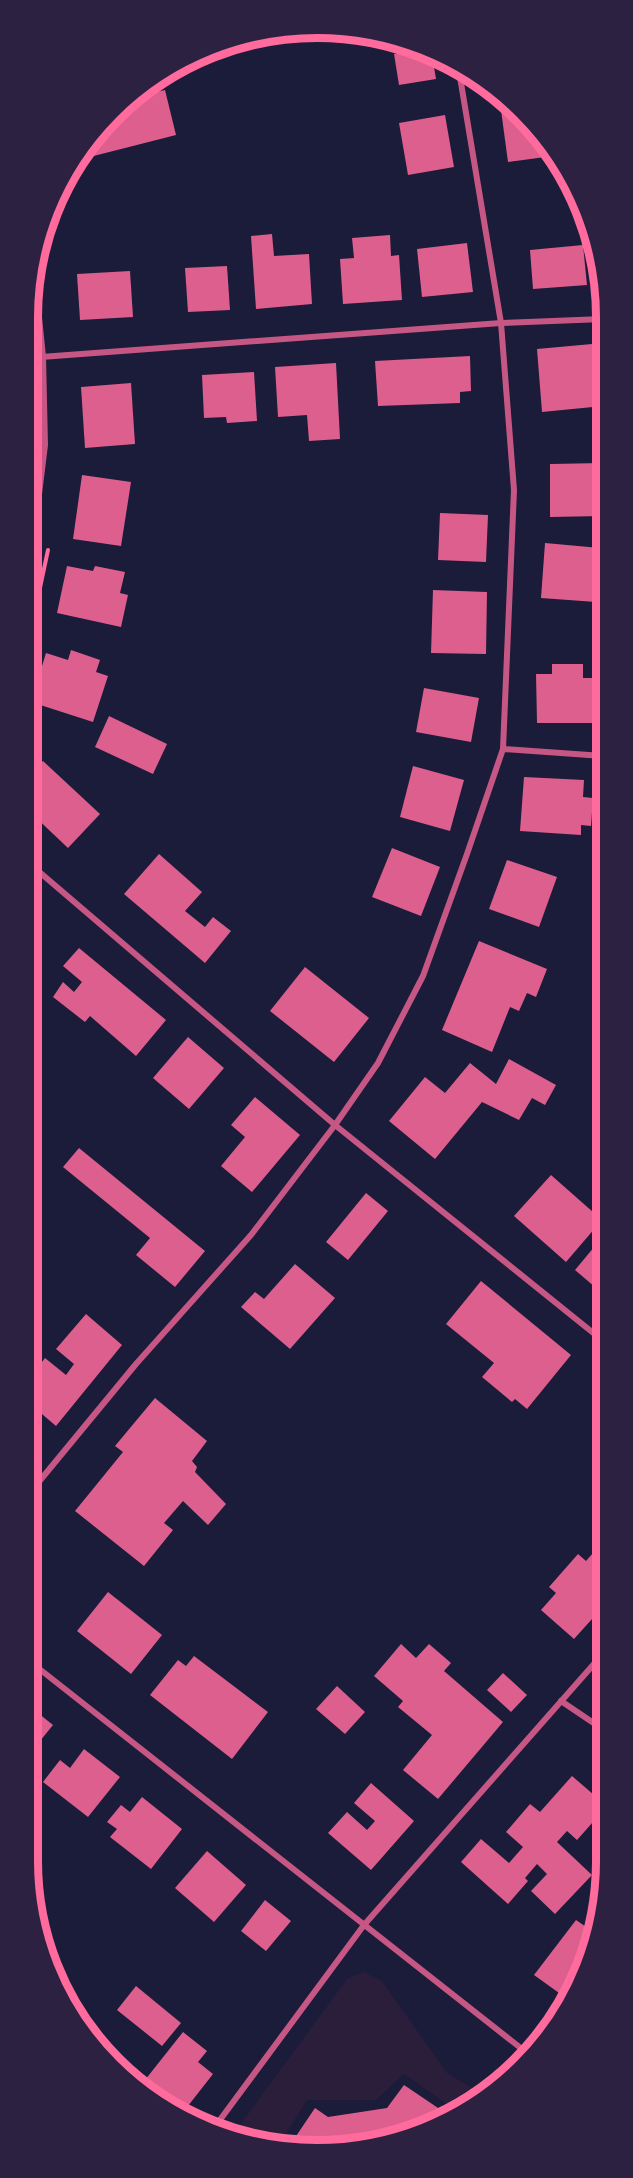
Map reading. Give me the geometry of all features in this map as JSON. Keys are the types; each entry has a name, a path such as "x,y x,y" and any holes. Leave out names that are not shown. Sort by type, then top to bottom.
{"street":[{"path":"38,1484 136,1364 251,1235 335,1125 378,1063 423,976 503,749 514,490 501,323 460,78"},
{"path":"41,357 501,323 596,319"},
{"path":"38,323 43,445 38,486"},
{"path":"503,749 596,756"},
{"path":"38,871 335,1125 596,1335"},
{"path":"218,2122 364,1925 596,1662"},
{"path":"38,1668 522,2050"},
{"path":"561,1701 596,1725"}],"shaded area":[{"path":"364,1972 382,1981 447,2073 476,2090 450,2106 404,2074 376,2100 307,2100 283,2138 237,2129 347,1979"}],"building":[{"path":"406,52 433,63 436,79 399,85 394,54"},
{"path":"165,90 176,135 87,158 119,119 148,94"},
{"path":"501,110 514,119 545,157 508,162"},
{"path":"445,115 454,167 408,175 399,123"},
{"path":"272,234 274,256 309,254 312,304 256,309 251,236"},
{"path":"390,235 391,256 399,255 402,300 343,304 340,259 354,258 352,238"},
{"path":"467,243 473,292 422,297 417,249"},
{"path":"583,245 587,285 533,289 530,250"},
{"path":"227,266 230,310 188,312 185,268"},
{"path":"130,271 133,317 80,320 77,274"},
{"path":"596,344 596,407 542,412 537,349"},
{"path":"470,356 471,391 460,392 460,403 378,406 375,361"},
{"path":"336,363 340,439 309,441 307,415 278,417 275,367"},
{"path":"254,372 257,421 227,423 226,417 204,418 202,375"},
{"path":"131,383 135,444 85,448 81,387"},
{"path":"596,463 596,516 550,517 550,464"},
{"path":"82,475 131,482 121,546 73,539"},
{"path":"440,513 488,515 486,562 438,560"},
{"path":"545,543 596,548 596,602 541,598"},
{"path":"67,566 93,571 95,566 125,572 120,593 128,595 121,627 57,613"},
{"path":"433,590 487,592 486,654 431,653"},
{"path":"71,650 100,660 96,672 108,676 93,722 38,704 38,679 46,653 68,660"},
{"path":"552,664 583,664 583,678 596,678 596,723 537,723 536,674 552,674"},
{"path":"424,688 479,698 471,742 416,732"},
{"path":"109,716 167,744 153,774 95,747"},
{"path":"43,761 100,814 68,848 38,820 38,766"},
{"path":"413,766 464,780 450,831 400,817"},
{"path":"524,777 584,780 583,797 593,798 591,826 581,825 581,835 520,831"},
{"path":"392,848 440,867 421,916 372,897"},
{"path":"159,854 202,892 185,911 205,927 213,917 231,931 205,963 124,894"},
{"path":"507,860 557,877 539,927 489,909"},
{"path":"479,941 547,969 536,997 527,993 519,1011 510,1007 492,1052 442,1030"},
{"path":"79,948 166,1020 136,1056 90,1016 85,1022 53,997 63,982 74,992 82,982 63,966"},
{"path":"305,967 369,1018 334,1062 270,1011"},
{"path":"188,1037 224,1068 189,1109 153,1078"},
{"path":"509,1059 556,1085 545,1105 532,1098 519,1120 482,1102 435,1159 389,1121 425,1077 445,1093 470,1063 496,1084"},
{"path":"255,1097 300,1135 252,1192 221,1166 245,1137 231,1125"},
{"path":"79,1148 205,1251 175,1287 136,1255 150,1238 63,1167"},
{"path":"551,1175 596,1215 596,1227 566,1262 514,1216"},
{"path":"366,1193 388,1211 348,1260 326,1242"},
{"path":"596,1245 596,1288 575,1270"},
{"path":"295,1264 335,1298 290,1349 241,1307 255,1292 264,1299"},
{"path":"481,1281 571,1355 527,1409 515,1399 512,1402 482,1377 494,1363 446,1324"},
{"path":"86,1314 122,1345 56,1426 38,1411 38,1367 45,1358 66,1375 74,1364 56,1349"},
{"path":"155,1398 207,1441 192,1461 197,1467 195,1472 226,1504 208,1525 183,1501 164,1523 173,1530 144,1566 75,1511 123,1452 115,1446"},
{"path":"596,1550 596,1615 574,1639 541,1610 556,1593 549,1587 578,1554 586,1561"},
{"path":"108,1592 162,1635 131,1674 77,1631"},
{"path":"401,1644 416,1658 429,1644 451,1663 444,1671 503,1722 438,1799 403,1770 432,1735 398,1707 403,1701 374,1676"},
{"path":"194,1656 268,1712 232,1759 150,1695 178,1660 186,1666"},
{"path":"503,1673 527,1695 511,1712 487,1690"},
{"path":"337,1686 365,1712 345,1734 316,1709"},
{"path":"38,1713 53,1725 38,1743"},
{"path":"84,1749 120,1777 88,1817 43,1782 60,1760 70,1768"},
{"path":"572,1776 596,1797 596,1819 577,1840 567,1831 557,1842 592,1875 555,1914 531,1891 547,1874 537,1864 525,1878 528,1881 508,1904 461,1862 481,1839 509,1863 523,1847 506,1832 530,1804 540,1812"},
{"path":"371,1783 414,1821 371,1870 328,1833 347,1812 367,1830 375,1821 354,1803"},
{"path":"142,1797 182,1829 151,1869 110,1837 117,1829 107,1822 121,1805 130,1812"},
{"path":"207,1851 246,1885 214,1922 175,1888"},
{"path":"265,1900 291,1921 266,1951 241,1931"},
{"path":"576,1920 587,1928 581,1951 562,1995 534,1975"},
{"path":"136,1986 181,2023 162,2046 117,2010"},
{"path":"183,2032 207,2051 198,2062 213,2074 186,2108 145,2080"},
{"path":"404,2085 442,2111 406,2126 371,2135 335,2140 294,2140 315,2108 328,2117 387,2108"}]}
